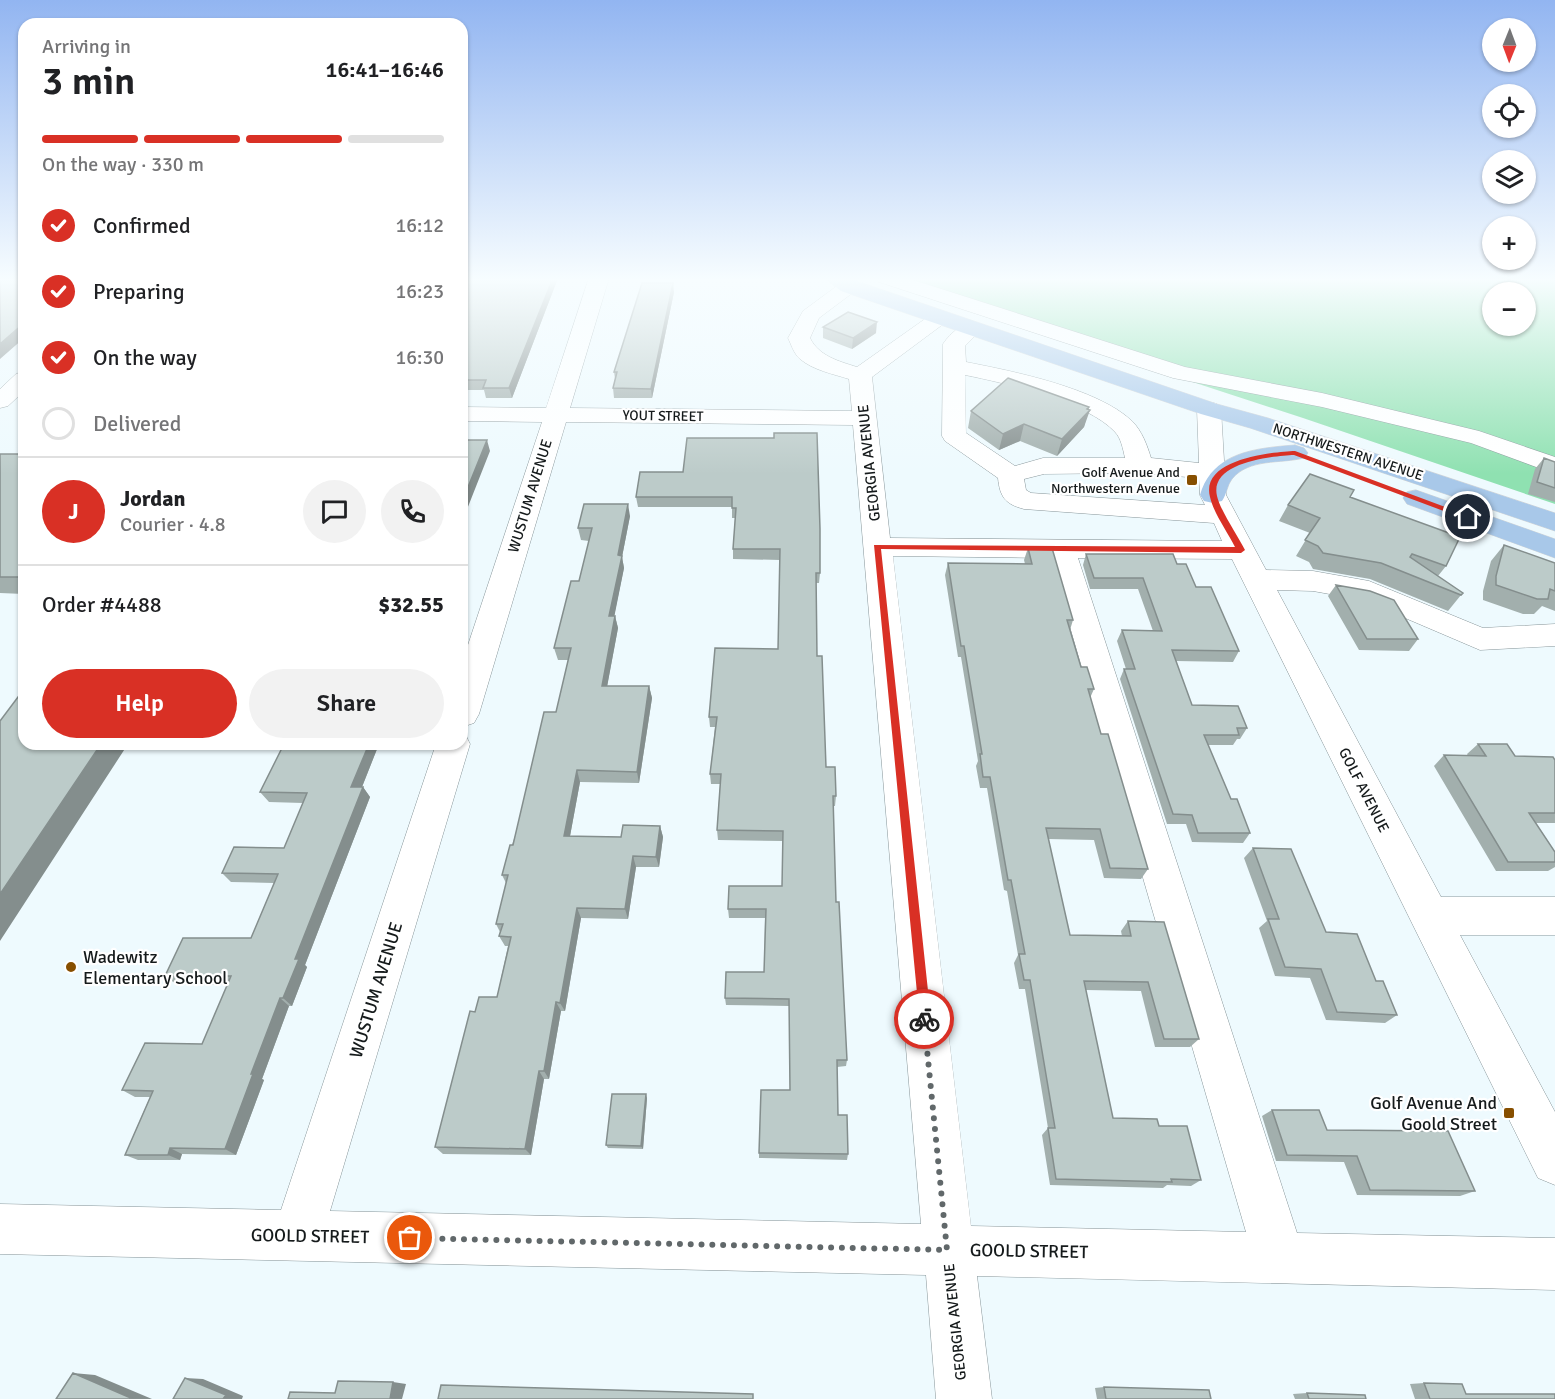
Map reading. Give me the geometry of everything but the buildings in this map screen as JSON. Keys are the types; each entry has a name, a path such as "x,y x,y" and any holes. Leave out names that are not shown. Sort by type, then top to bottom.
{"main road":[{"name":"NORTHWESTERN AVENUE","path":"1014,343 1555,522"},
{"name":"NORTHWESTERN AVENUE","path":"1209,409 1250,436 1555,549"},
{"path":"1216,494 1216,480 1227,468 1261,457 1295,453"}],"street":[{"name":"WUSTUM AVENUE","path":"468,695 579,343"},
{"path":"802,343 807,354 830,366 860,375 904,343"},
{"path":"955,343 951,405 954,436 1011,475 1013,494 1024,501 1216,494"},
{"path":"1089,343 1181,373 1322,400 1467,436 1555,466"},
{"path":"955,366 1018,381 1107,414 1123,426 1131,436 1140,465"},
{"name":"GEORGIA AVENUE","path":"860,375 947,1250 964,1399"},
{"path":"0,401 18,384"},
{"path":"0,408 18,408"},
{"name":"GOLF AVENUE","path":"1209,409 1216,494 1249,565 1555,1161"},
{"name":"YOUT STREET","path":"468,414 864,418"},
{"path":"1011,475 1043,466 1140,465 1216,494"},
{"path":"877,547 1061,548 1249,565 1312,581 1369,591 1480,639 1555,635"},
{"path":"1061,548 1279,1257"},
{"name":"WUSTUM AVENUE","path":"298,1235 451,750"},
{"path":"1429,915 1555,916"},
{"name":"GOOLD STREET","path":"0,1229 1555,1264"}],"green space":[{"path":"1074,343 1555,343 1555,504"}],"way so far":[{"path":"410,1238 947,1250 924,1019"}],"place":[{"name":"Golf Avenue And Northwestern Avenue","path":"1192,480"},
{"name":"Wadewitz Elementary School","path":"71,967"},
{"name":"Golf Avenue And Goold Street","path":"1509,1113"}],"route":[{"path":"924,1019 877,547 1241,550 1213,495 1216,480 1227,468 1242,461 1295,453 1468,517"}]}
